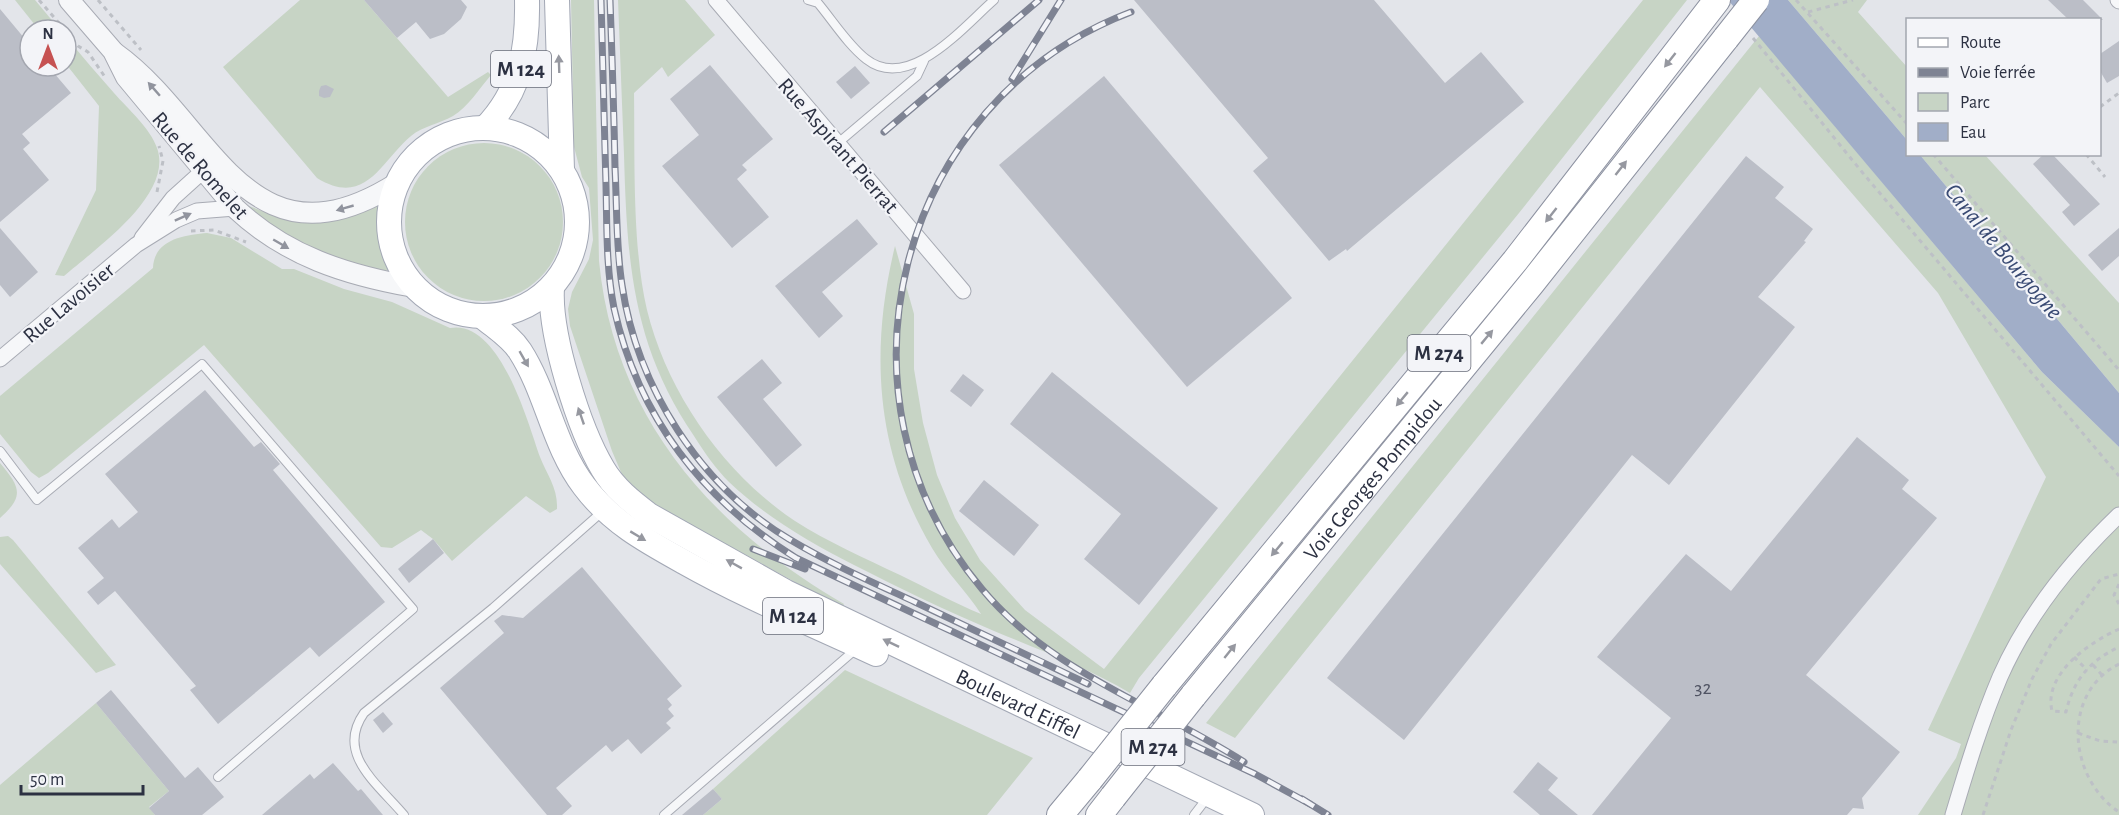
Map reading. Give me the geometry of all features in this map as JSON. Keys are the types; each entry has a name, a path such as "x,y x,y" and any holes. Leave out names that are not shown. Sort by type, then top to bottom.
{"highway":[{"name":"Voie Georges Pompidou","path":"1106,806 1531,284 1738,36 1756,0"},
{"name":"Voie Georges Pompidou","path":"1060,815 1515,261 1712,7"}],"main road":[{"name":"M 124","path":"485,128 508,99 520,73 528,30 527,0"},
{"name":"M 124","path":"557,0 562,170"},
{"path":"485,128 515,133 542,148 562,170 575,199 578,230 570,261 552,288 521,309 483,317 458,314 434,303 414,287 398,264 390,237 389,210 397,183 408,164 424,148 443,137 464,130 485,128"},
{"name":"M 124","path":"552,288 552,314 586,429 604,470 617,488 649,514"},
{"name":"M 124","path":"483,317 519,350 533,375 552,428 570,466 604,510 633,534 726,585 1204,808"},
{"name":"Boulevard Eiffel","path":"649,514 786,592 1204,808 1252,815"}],"street":[{"name":"Rue de Romelet","path":"69,0 113,51 136,68 229,174 251,193 276,206 327,212 361,203 397,183"},
{"name":"Rue Aspirant Pierrat","path":"716,0 963,291"},
{"name":"Rue de Romelet","path":"113,51 126,77 235,208 266,234 327,266 356,276 414,287"},
{"path":"204,170 251,193"},
{"name":"Rue Lavoisier","path":"136,245 173,198 204,170"},
{"name":"Rue Lavoisier","path":"0,359 136,245 176,220 197,211 235,208"},
{"path":"1953,815 1980,726 2012,653 2057,585 2078,558 2119,515"}],"lane":[{"path":"808,0 818,3 866,59 877,65 896,69 924,60 994,0"},
{"path":"838,143 917,76 924,60"},
{"path":"0,452 36,500 202,364 413,609 218,777"},
{"path":"604,470 604,510"},
{"path":"404,815 356,757 352,742 355,726 364,713 493,608 604,510 649,514"},
{"path":"664,815 860,646"}],"path":[{"path":"39,0 55,18"},
{"path":"1796,0 1906,123"},
{"path":"1808,12 1853,0"},
{"path":"1738,36 1862,172 2119,476"},
{"path":"2101,106 2119,93"},
{"path":"1935,156 2119,370"},
{"path":"2088,156 2105,177"},
{"path":"1983,815 2019,709 2051,644 2101,579 2119,574"},
{"path":"2119,584 2114,595 2119,604"},
{"path":"2119,629 2074,657 2060,675 2052,698 2052,711 2066,712 2073,687 2092,664 2119,647"},
{"path":"2074,657 2087,670"},
{"path":"2092,664 2102,675"},
{"path":"2119,664 2102,675 2090,687 2082,703 2078,733 2083,763 2091,786 2102,800 2119,812"},
{"path":"2078,733 2100,741 2119,742"}],"green space":[{"path":"15,0 35,0 50,18 29,18"},
{"path":"300,0 364,0 448,97 488,72 491,75 458,112 411,136 371,178 348,188 334,186 317,178 223,67"},
{"path":"571,0 594,0 599,261 608,317 625,370 648,418 677,462 712,503 752,540 796,574 844,604 842,608 644,499 626,484 612,451 570,326 568,309 572,292 589,259 593,240 589,188 582,177 574,147"},
{"path":"618,0 685,0 715,35 668,77 662,67 634,93 637,231 642,285 647,310 656,341 669,371 702,429 745,480 795,521 846,550 981,614 932,548 913,512 899,476 889,439 883,401 882,325 895,246 914,314 914,369 923,423 937,475 955,518 980,560 1025,610 1104,669 1643,0 1687,0 1519,213 1139,678 1130,693 1080,667 923,599 821,547 789,528 743,495 710,460 673,402 657,369 645,335 637,301 627,231"},
{"path":"1788,0 1867,0 1858,12 1906,66 1906,139"},
{"path":"1759,36 2042,372 2119,447 2119,815 1918,815 1956,758 1961,744 1928,730 2046,477 1938,293 1760,87 1235,738 1206,723"},
{"path":"78,51 149,133 157,148 159,166 154,184 128,220 64,276 55,275 96,190 99,106 77,78"},
{"path":"484,143 499,144 514,149 528,156 540,166 550,178 557,192 562,207 562,237 557,252 550,266 540,278 528,288 514,295 499,300 484,301 469,300 454,295 440,288 428,278 418,266 411,252 406,237 405,222 406,207 411,192 418,178 428,166 440,156 454,149 469,144"},
{"path":"1921,156 1986,156 2119,303 2119,393"},
{"path":"238,202 275,215 308,221 341,219 378,206 381,251 390,271 348,262 309,247 273,227"},
{"path":"207,233 231,238 282,269 294,269 344,289 392,302 450,328 468,330 483,340 497,356 509,376 554,488 557,509 550,513 526,496 452,561 433,539 421,530 392,548 381,547 204,345 48,473 39,478 31,472 0,434 0,396 153,268 155,258 165,245 181,237"},
{"path":"0,463 12,479 17,491 13,503 0,518"},
{"path":"8,536 116,665 96,673 0,564 0,537"},
{"path":"845,670 1033,758 987,815 703,815 722,799 713,789"},
{"path":"96,703 169,791 149,807 155,815 0,815 0,785"}],"water":[{"name":"Canal de Bourgogne","path":"1728,0 1788,0 1906,139 1906,156 1921,156 2119,393 2119,447 2042,372"}],"building":[{"path":"364,0 461,0 467,7 461,19 444,34 430,39 416,22 397,38"},
{"path":"1134,0 1374,0 1445,83 1481,52 1524,102 1347,251 1346,249 1329,261 1253,171 1268,158"},
{"path":"2048,0 2083,0 2101,18 2067,18"},
{"path":"0,9 18,31 18,78 58,78 71,93 22,134 30,143 23,149 49,180 0,222"},
{"path":"2119,41 2119,76 2107,83 2101,73 2101,53"},
{"path":"710,65 773,139 742,165 747,170 737,179 769,217 732,248 662,166 699,135 670,99"},
{"path":"855,66 870,83 851,99 836,82"},
{"path":"1104,76 1292,298 1187,387 999,165"},
{"path":"326,85 334,89 330,97 324,98 319,96 319,91 321,86"},
{"path":"1746,156 1784,187 1775,198 1813,229 1804,241 1806,242 1758,297 1795,327 1669,485 1632,455 1404,740 1327,678"},
{"path":"2042,156 2054,156 2100,204 2074,226 2062,212 2070,205 2033,164"},
{"path":"857,219 878,244 822,292 843,316 819,338 775,286"},
{"path":"0,228 38,272 10,297 0,285"},
{"path":"2119,228 2119,256 2102,271 2088,255"},
{"path":"762,359 782,383 763,399 802,445 776,467 717,397"},
{"path":"1052,372 1218,508 1139,605 1084,559 1121,514 1010,424"},
{"path":"963,374 984,390 971,407 950,391"},
{"path":"205,390 254,447 261,442 280,464 273,470 385,602 319,657 310,647 218,724 190,690 196,686 115,591 98,605 87,592 104,578 78,548 112,519 119,528 138,512 105,474"},
{"path":"1857,437 1909,480 1902,489 1937,518 1806,675 1900,752 1862,798 1864,809 1853,808 1847,815 1592,815 1671,718 1597,657 1686,554 1731,591"},
{"path":"984,480 1039,525 1014,556 959,511"},
{"path":"433,539 444,553 409,583 398,569"},
{"path":"582,567 682,686 667,699 672,705 668,709 674,716 666,723 671,728 641,754 628,739 612,752 606,745 556,788 572,806 562,815 547,815 440,688 504,633 494,621 502,615 523,618"},
{"path":"111,690 185,778 198,767 224,797 202,815 155,815 149,808 169,791 96,703"},
{"path":"383,712 393,724 383,733 373,720"},
{"path":"1538,762 1558,778 1548,790 1578,815 1540,815 1513,792"},
{"path":"333,763 358,791 361,789 383,815 262,815 310,774 314,779"},
{"path":"713,789 722,799 703,815 682,815"}],"railway":[{"path":"601,0 607,247 614,308 625,348 639,385 679,452 704,482 762,535 796,558 1255,774 1310,804"},
{"path":"610,0 617,227 622,285 630,323 642,360 658,396 678,430 701,462 727,491 757,517 789,539 851,572 1088,684"},
{"path":"884,132 1039,0"},
{"path":"1012,79 1061,0"},
{"path":"1131,12 1051,55 986,113 938,183 908,262 896,346 904,431 933,513 982,589 1010,618 1072,666 1244,762"},
{"path":"753,549 805,569"},
{"path":"1302,799 1328,815"}]}
